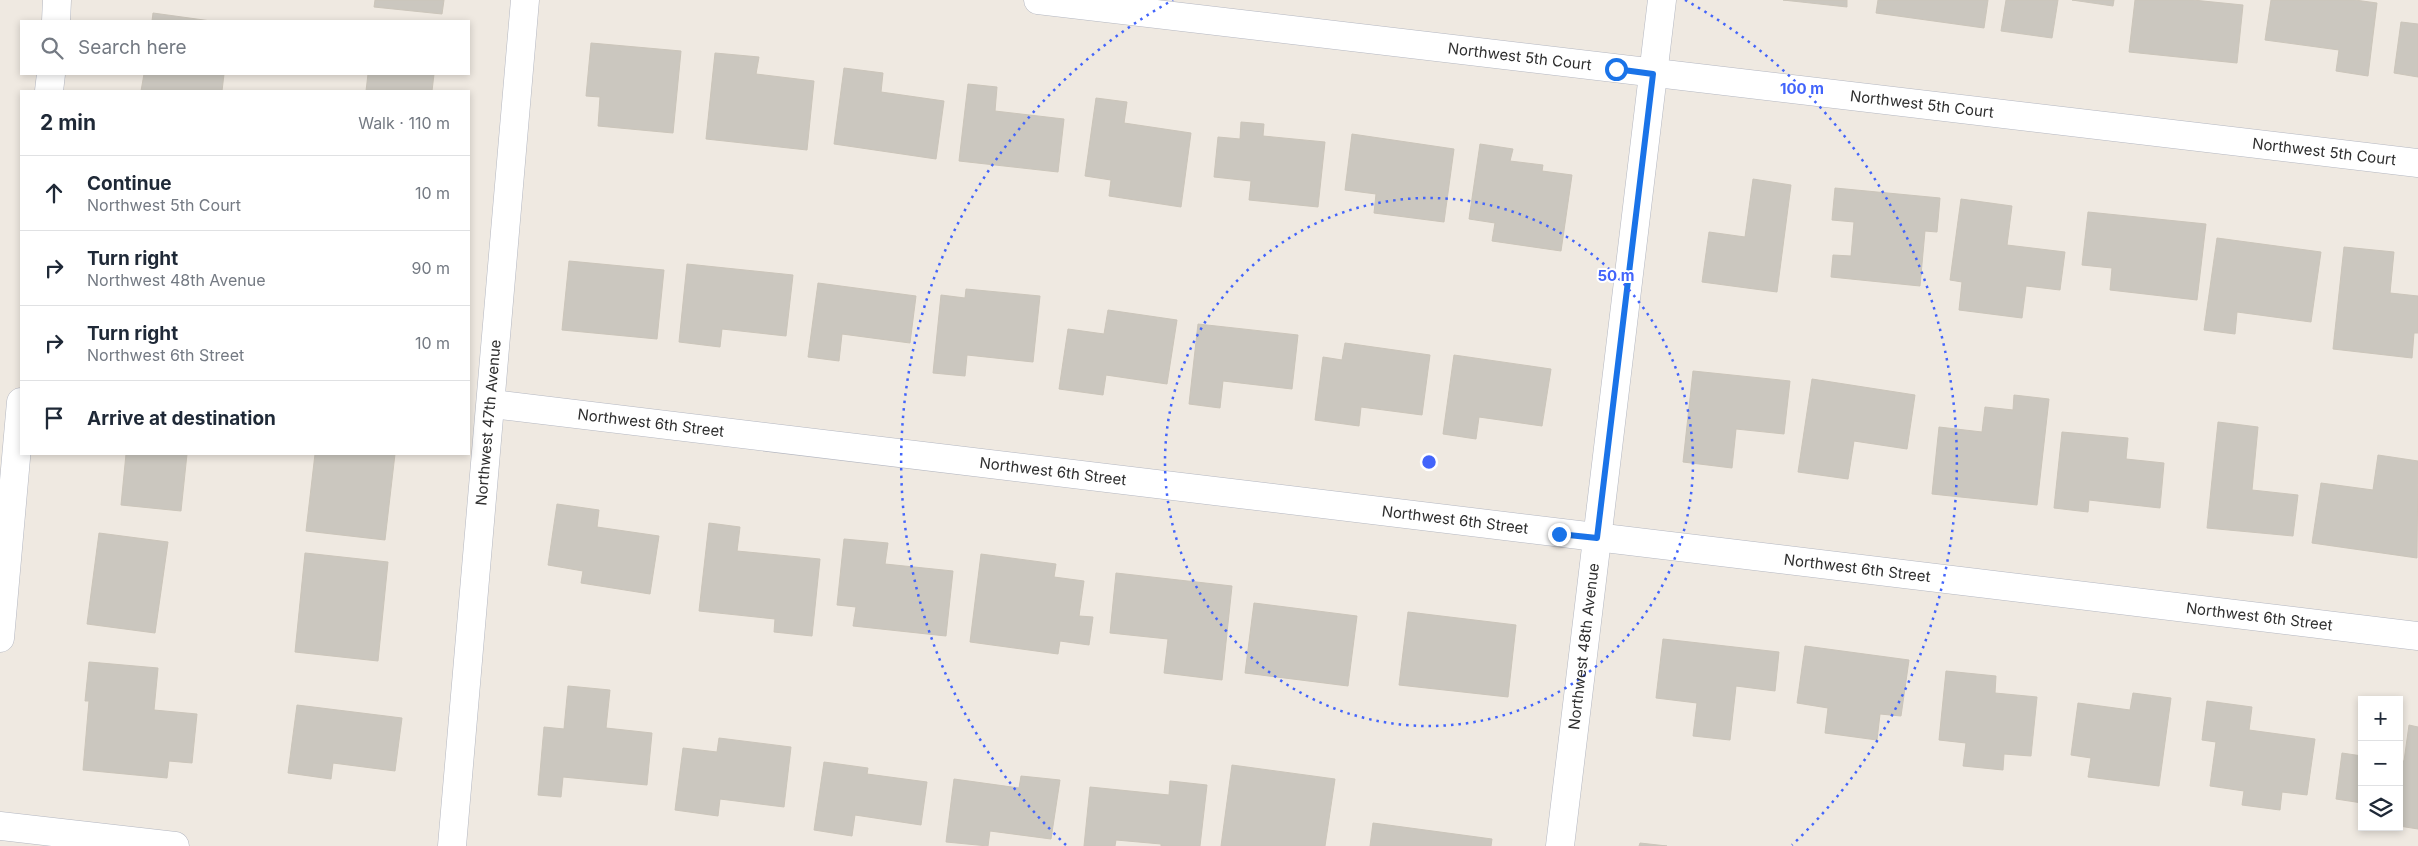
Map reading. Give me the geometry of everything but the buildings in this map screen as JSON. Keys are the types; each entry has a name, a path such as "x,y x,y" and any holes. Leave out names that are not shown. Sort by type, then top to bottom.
{"street":[{"path":"56,20 58,0"},
{"name":"Northwest 47th Avenue","path":"452,846 492,404 525,0"},
{"name":"Northwest 5th Court","path":"1038,0 2418,163"},
{"name":"Northwest 48th Avenue","path":"1560,846 1662,0"},
{"path":"49,90 51,75"},
{"name":"Northwest 6th Street","path":"492,404 2418,636"},
{"path":"0,638 20,413"},
{"path":"0,826 175,846"}],"route":[{"path":"1559,534 1597,538 1653,74 1616,69"}]}
